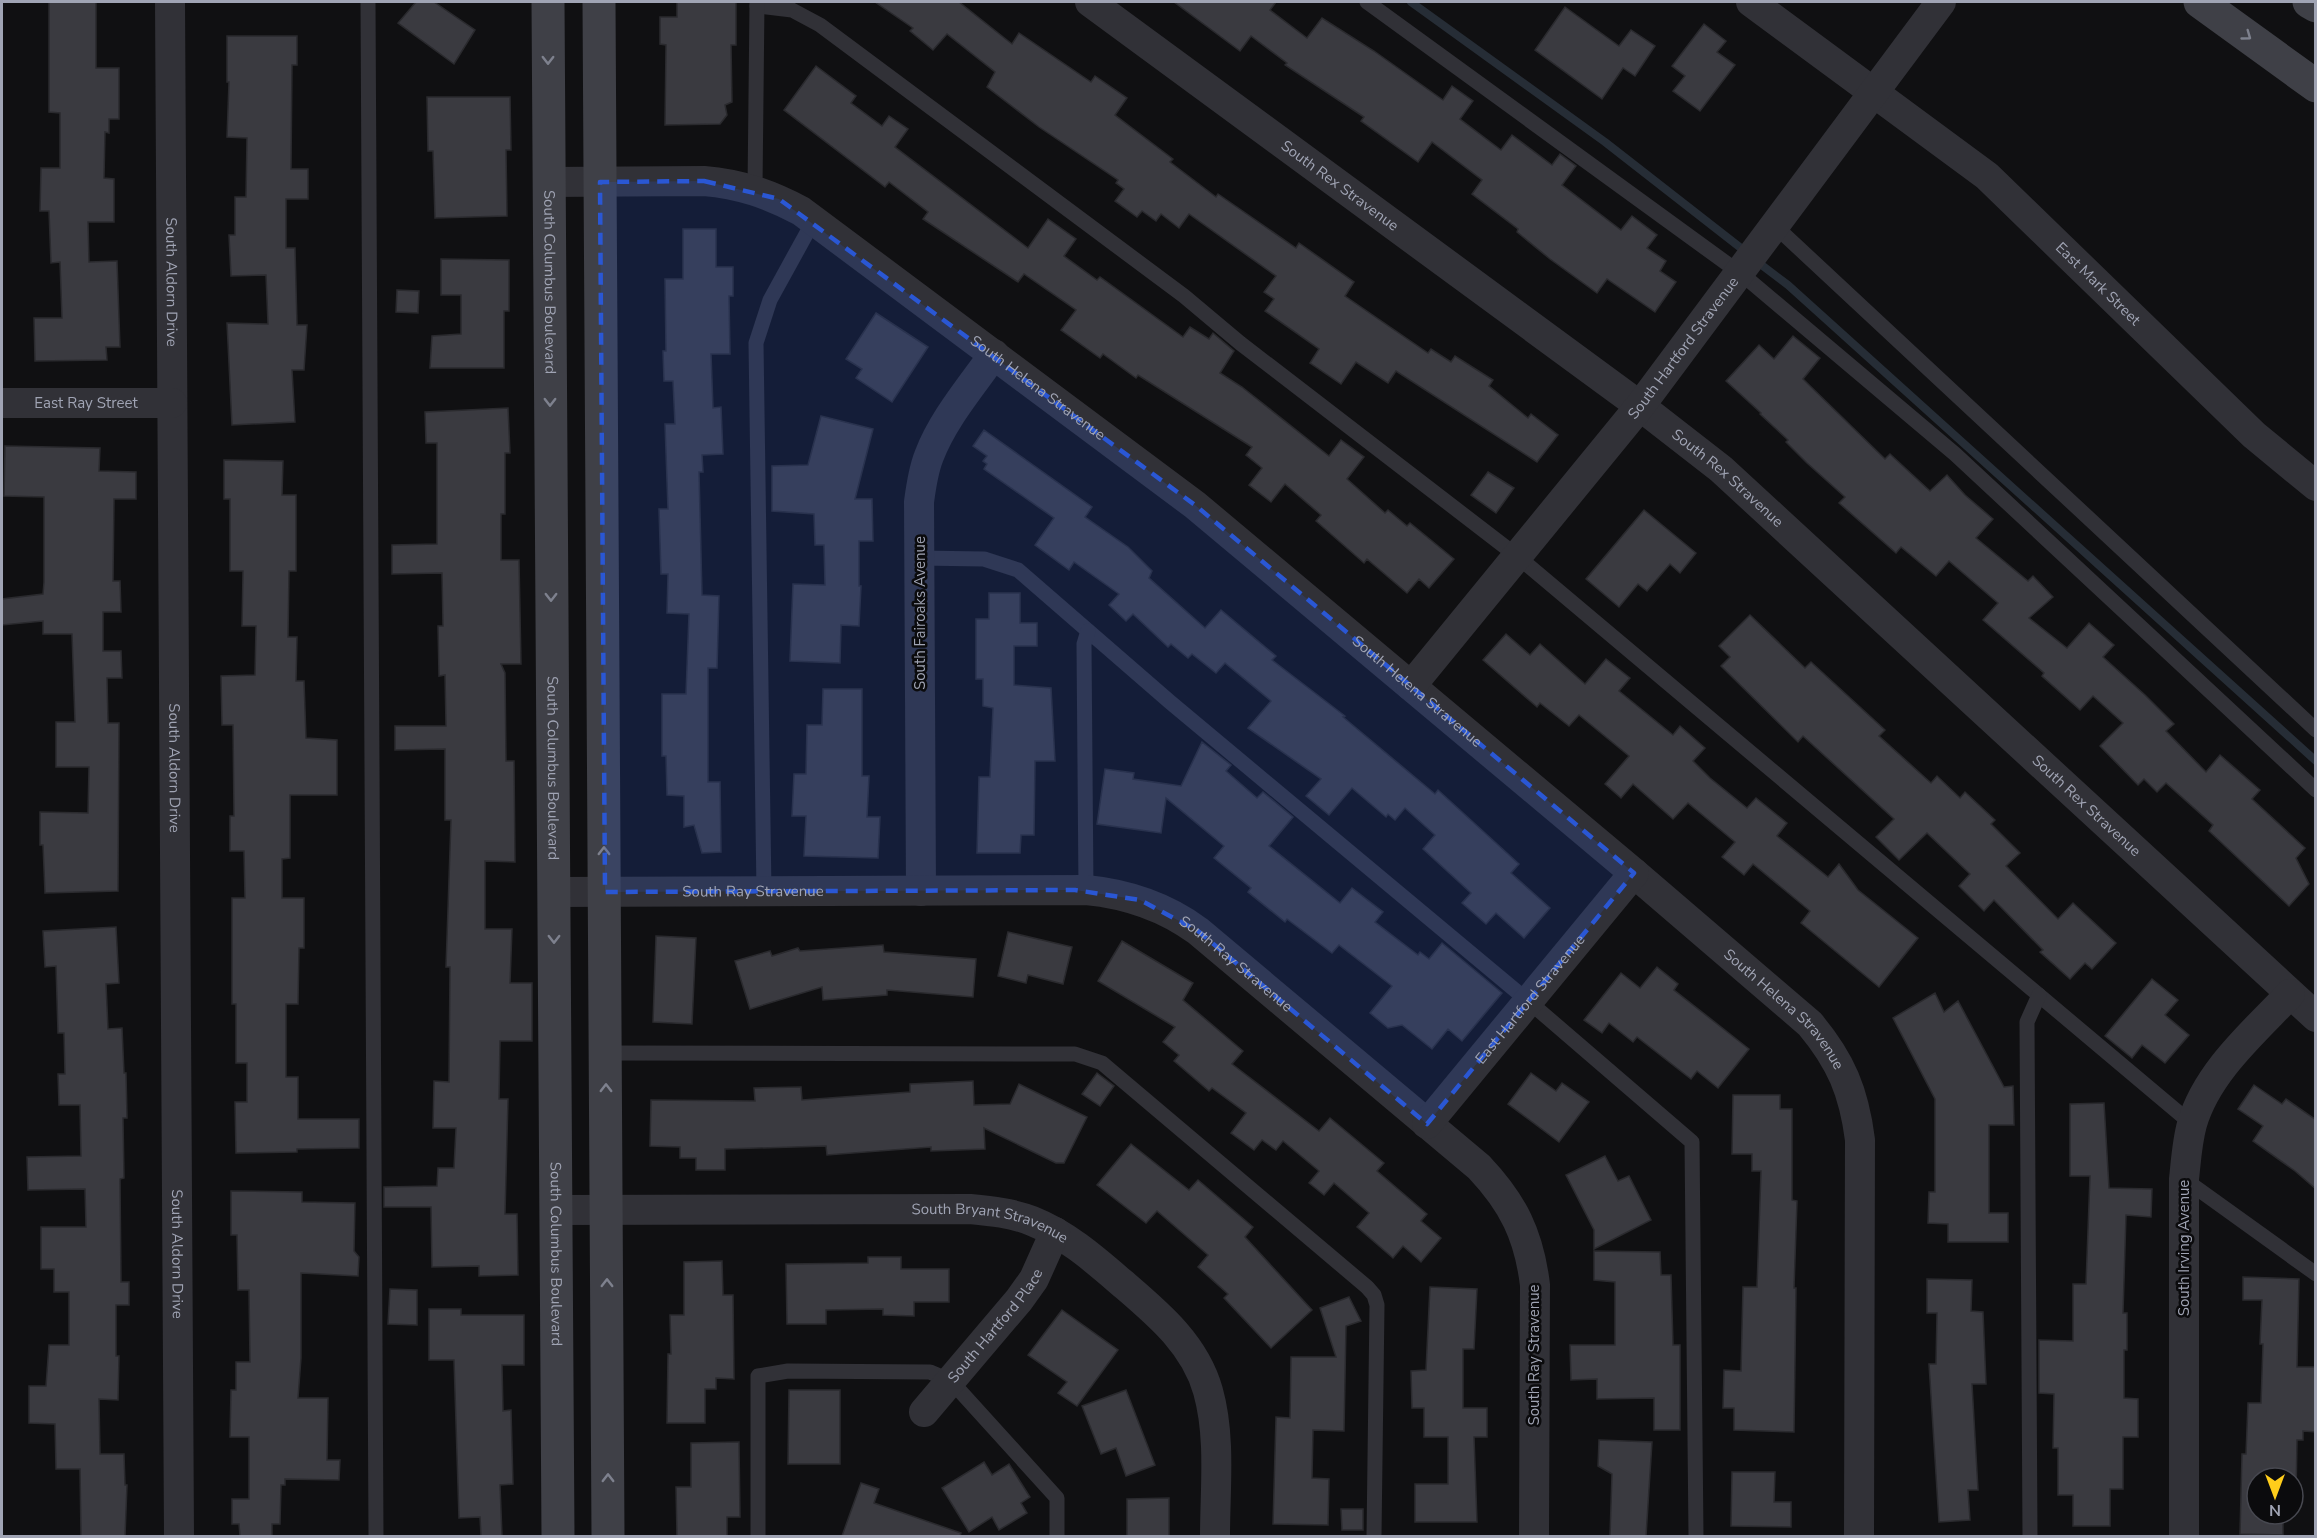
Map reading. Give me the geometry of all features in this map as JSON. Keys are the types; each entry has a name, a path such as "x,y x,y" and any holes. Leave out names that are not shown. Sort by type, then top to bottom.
{"street":[{"name":"South Aldorn Drive","path":"170,2 179,1536"},
{"name":"South Columbus Boulevard","path":"548,2 558,1536"},
{"path":"599,2 608,1536"},
{"name":"South Rex Stravenue","path":"1090,2 1640,406 1721,469 2316,1017"},
{"name":"East Mark Street","path":"1751,2 1987,176 2254,435 2316,486"},
{"name":"South Hartford Stravenue","path":"1411,686 1640,406 1941,2"},
{"path":"2200,2 2316,86"},
{"path":"2310,2 2316,6"},
{"name":"South Helena Stravenue","path":"548,182 704,181 729,183 756,189 779,199 814,220 1195,505 1634,873 1810,1024 1827,1044 1840,1065 1851,1090 1860,1140 1859,1536"},
{"name":"South Fairoaks Avenue","path":"921,891 919,502 928,458 949,418 994,354"},
{"name":"East Ray Street","path":"2,403 172,403"},
{"name":"East Hartford Stravenue","path":"1427,1124 1634,873"},
{"name":"South Ray Stravenue","path":"553,892 1086,890 1118,894 1140,900 1181,919 1479,1167 1493,1182 1517,1218 1532,1261 1535,1285 1534,1536"},
{"name":"South Irving Avenue","path":"2184,1536 2184,1179 2192,1124 2210,1086 2226,1064 2290,994"},
{"name":"South Bryant Stravenue","path":"556,1210 970,1209 1011,1215 1032,1221 1055,1232 1090,1255 1172,1328 1199,1368 1208,1390 1213,1415 1215,1536"},
{"name":"South Hartford Place","path":"924,1412 1020,1300 1034,1279 1055,1232"}],"lane":[{"path":"368,2 376,1536"},
{"path":"1367,2 1740,272 1955,454 2316,790"},
{"path":"756,189 757,4 792,10 820,25 1184,296 1240,343 1517,556 2192,1124"},
{"path":"764,892 756,343 770,300 814,220"},
{"path":"1774,225 2316,730"},
{"path":"919,558 984,559 1018,570 1170,702 1528,1001 1692,1142 1696,1536"},
{"path":"1086,890 1083,644 1088,631"},
{"path":"2030,1536 2027,1022 2039,995"},
{"path":"606,1053 1075,1054 1102,1063 1374,1295 1377,1305 1374,1536"},
{"path":"2184,1179 2316,1274"},
{"path":"758,1536 758,1376 788,1371 930,1372 951,1381 1057,1498 1057,1536"}],"highlighted area":[{"path":"704,181 779,199 1195,505 1634,873 1427,1124 1198,931 1140,900 1075,890 605,892 600,182"}],"building":[{"path":"49,2 96,2 96,68 119,68 119,119 109,119 109,133 105,132 104,178 114,179 114,222 88,222 89,262 117,261 120,347 106,347 107,360 35,361 34,318 62,318 60,262 51,263 49,211 40,211 41,168 60,168 60,113 49,112"},
{"path":"416,2 434,2 475,30 454,64 398,23"},
{"path":"677,2 736,2 736,45 731,45 732,102 725,105 727,115 720,124 665,125 666,45 660,44 660,17 677,17"},
{"path":"875,2 959,2 1012,44 1019,33 1091,82 1095,76 1127,98 1115,115 1173,159 1170,162 1216,197 1218,194 1296,248 1299,243 1354,282 1345,296 1428,353 1431,349 1451,362 1455,356 1493,380 1489,386 1528,418 1531,414 1558,435 1537,462 1396,371 1388,383 1356,362 1341,384 1310,363 1319,349 1265,311 1274,299 1264,292 1276,276 1189,214 1179,228 1161,214 1156,221 1142,211 1137,217 1115,201 1124,189 1116,183 1118,180 1039,127 987,87 995,72 947,34 933,50 910,31 913,28"},
{"path":"1174,2 1276,2 1270,10 1307,38 1322,18 1374,51 1443,100 1452,86 1473,101 1460,119 1501,150 1512,135 1552,165 1560,154 1576,166 1562,185 1621,230 1632,216 1657,235 1647,248 1666,261 1660,271 1676,282 1655,312 1607,279 1597,293 1550,259 1517,232 1518,229 1472,194 1482,180 1432,142 1418,162 1361,121 1364,117 1285,65 1287,63 1251,36 1240,51"},
{"path":"1565,7 1619,46 1631,30 1655,46 1635,76 1623,68 1602,99 1535,50"},
{"path":"1704,24 1726,41 1717,52 1735,65 1700,111 1673,91 1685,76 1672,66"},
{"path":"227,36 297,36 297,65 292,65 291,169 308,169 308,199 286,199 286,248 295,248 297,325 307,325 304,370 292,370 295,422 232,425 227,323 268,324 266,275 231,276 229,235 235,235 235,197 246,197 247,138 227,137 229,82 227,82"},
{"path":"816,66 856,96 851,103 882,126 889,116 908,129 895,147 1028,248 1048,219 1076,239 1064,256 1097,280 1100,277 1183,337 1190,327 1209,339 1213,333 1234,351 1220,373 1242,387 1329,456 1341,440 1364,457 1347,479 1385,513 1388,510 1407,526 1410,523 1454,559 1429,588 1419,579 1407,593 1367,559 1364,563 1316,521 1321,515 1285,484 1271,502 1249,485 1262,468 1246,455 1252,447 1138,375 1136,378 1103,354 1100,358 1061,330 1076,310 1024,274 1018,282 923,219 928,212 889,182 885,187 784,110"},
{"path":"427,97 510,97 511,150 506,150 507,216 435,218 433,151 428,151"},
{"path":"683,229 716,229 716,267 733,267 733,296 729,296 730,354 711,354 713,408 721,407 723,454 702,455 703,472 699,472 702,595 719,596 717,668 708,668 708,782 720,782 721,852 702,853 694,825 684,827 684,796 667,795 666,756 662,756 662,694 686,694 689,614 667,613 668,574 661,574 659,509 668,509 665,424 675,424 673,381 664,381 665,279 683,279"},
{"path":"441,259 509,260 509,311 504,311 504,368 430,368 432,336 461,334 461,295 441,295"},
{"path":"397,290 419,291 418,313 396,312"},
{"path":"876,313 928,347 892,402 856,378 862,369 846,359"},
{"path":"1793,336 1820,358 1803,379 1885,459 1890,454 1930,491 1947,475 1965,495 1993,519 1976,538 2028,581 2033,576 2053,597 2029,618 2067,648 2089,623 2114,645 2103,657 2174,724 2166,731 2206,772 2220,755 2260,790 2252,799 2305,848 2296,858 2309,884 2289,906 2209,831 2213,825 2166,783 2157,792 2144,779 2138,785 2100,746 2123,723 2093,696 2080,710 2042,676 2044,673 1983,620 1998,603 1949,561 1936,576 1901,547 1896,553 1839,503 1845,497 1807,463 1786,442 1788,440 1726,381 1759,345 1774,359"},
{"path":"508,408 510,453 505,453 505,514 501,514 501,560 519,560 521,664 501,664 505,673 506,761 514,761 515,862 485,861 485,929 512,929 510,983 532,983 532,1041 500,1041 499,1099 508,1099 505,1214 517,1214 518,1275 479,1276 479,1266 432,1267 431,1207 384,1207 384,1187 437,1186 438,1168 454,1168 456,1128 433,1128 434,1081 449,1082 450,967 446,967 451,820 445,820 445,749 395,750 395,726 446,726 445,675 439,676 438,626 443,626 442,573 392,574 392,545 437,544 437,443 426,443 425,412"},
{"path":"821,416 873,429 855,499 872,499 873,541 859,541 859,586 861,586 859,626 841,625 840,663 790,661 793,584 825,585 824,545 815,545 814,514 772,511 772,466 808,465"},
{"path":"984,430 1092,507 1085,517 1128,547 1152,571 1149,578 1205,628 1221,610 1276,656 1272,660 1345,716 1343,717 1435,794 1438,790 1519,864 1511,873 1550,908 1524,938 1496,913 1486,924 1462,903 1471,893 1423,849 1435,835 1405,808 1395,820 1388,814 1386,817 1352,788 1329,815 1306,796 1321,779 1248,728 1271,701 1225,663 1216,673 1192,654 1188,658 1171,644 1168,647 1133,614 1126,621 1109,605 1119,594 1074,562 1069,570 1035,545 1054,518 984,469 987,464 983,461 987,456 973,446"},
{"path":"5,446 100,448 99,471 136,472 136,499 114,499 113,581 120,581 121,612 103,612 103,651 121,651 122,678 107,678 108,723 119,723 118,891 45,893 43,845 40,845 40,812 88,813 89,767 56,767 56,722 75,722 72,634 43,634 43,621 2,625 2,599 43,594 44,582 44,497 4,496"},
{"path":"224,460 283,461 282,495 296,495 296,571 289,571 288,637 297,637 296,681 304,681 306,738 337,740 337,795 290,795 290,858 282,859 282,898 304,898 304,948 299,948 298,1004 286,1004 286,1077 298,1077 298,1119 359,1119 359,1148 236,1153 235,1102 247,1102 247,1063 236,1063 236,1004 232,1004 232,898 245,898 244,851 230,851 230,816 234,816 233,725 222,725 221,676 255,675 256,626 242,626 243,571 230,571 230,499 224,499"},
{"path":"1488,472 1514,488 1496,513 1471,495"},
{"path":"1644,510 1696,553 1680,573 1670,564 1647,591 1638,584 1619,607 1586,579"},
{"path":"989,593 1020,593 1020,623 1037,623 1037,646 1014,646 1014,685 1051,688 1055,761 1035,761 1034,835 1021,835 1020,853 977,853 979,777 990,777 993,708 983,706 983,679 976,679 976,619 989,619"},
{"path":"1750,615 1805,668 1811,662 1885,730 1879,736 1931,783 1937,776 1960,798 1965,792 1995,820 1991,824 2020,853 2006,866 2058,919 2073,903 2116,943 2092,969 2085,963 2070,979 2040,952 2043,950 1994,900 1984,911 1959,886 1970,874 1927,833 1899,860 1876,837 1894,819 1803,736 1798,742 1721,666 1730,657 1719,646"},
{"path":"1506,634 1530,655 1540,644 1585,684 1606,659 1630,678 1619,691 1673,735 1680,726 1705,748 1693,761 1710,778 1747,808 1756,798 1787,823 1777,836 1828,877 1839,864 1858,890 1918,938 1879,987 1801,923 1810,911 1753,864 1744,875 1722,857 1735,842 1688,803 1673,819 1633,784 1621,798 1605,784 1629,756 1579,715 1569,726 1540,703 1537,707 1483,660"},
{"path":"823,689 862,689 862,776 869,776 867,817 880,817 878,858 804,856 806,816 792,816 794,774 806,774 807,725 822,725"},
{"path":"1202,742 1231,765 1226,771 1257,798 1263,792 1293,817 1269,846 1340,903 1352,888 1383,912 1375,922 1418,955 1420,952 1429,959 1442,943 1502,993 1462,1041 1448,1029 1432,1049 1402,1025 1388,1028 1370,1013 1392,986 1339,945 1332,953 1287,919 1285,922 1248,892 1251,888 1214,858 1224,846 1166,798 1161,833 1097,824 1105,769 1134,773 1133,779 1181,786"},
{"path":"116,927 119,983 106,984 108,1029 122,1028 124,1073 126,1073 127,1118 123,1118 124,1178 120,1179 121,1282 129,1282 129,1305 116,1305 116,1356 119,1356 118,1400 99,1399 100,1454 124,1454 125,1485 127,1485 125,1536 81,1536 80,1469 56,1469 55,1424 29,1423 29,1386 46,1386 49,1345 69,1345 69,1292 54,1292 54,1269 41,1269 41,1227 86,1227 85,1189 28,1190 27,1157 81,1156 80,1105 59,1105 58,1074 65,1074 64,1033 58,1033 56,966 45,967 43,931"},
{"path":"1008,932 1072,947 1063,984 1028,975 1026,983 998,976"},
{"path":"656,936 696,938 692,1024 653,1022"},
{"path":"1122,941 1193,983 1183,1000 1243,1051 1232,1064 1319,1131 1330,1118 1384,1163 1377,1171 1427,1214 1421,1221 1441,1238 1421,1262 1403,1246 1393,1258 1357,1227 1369,1213 1334,1183 1324,1195 1309,1183 1319,1171 1283,1141 1276,1150 1262,1140 1254,1150 1231,1133 1246,1113 1212,1088 1209,1091 1174,1061 1179,1055 1163,1042 1175,1027 1098,981"},
{"path":"883,945 884,952 976,959 973,997 887,990 887,995 823,1000 822,987 750,1009 735,961 770,951 772,956 798,948 800,951"},
{"path":"1657,967 1678,984 1674,990 1749,1049 1718,1088 1697,1071 1691,1079 1637,1037 1633,1042 1609,1023 1602,1033 1584,1020 1621,973 1640,988"},
{"path":"2152,979 2178,1000 2165,1015 2189,1035 2165,1063 2142,1045 2132,1058 2105,1036"},
{"path":"1935,993 1944,1012 1958,1001 2004,1087 2013,1086 2014,1125 1989,1125 1989,1213 2008,1213 2008,1242 1948,1242 1948,1224 1928,1223 1929,1192 1935,1192 1935,1099 1893,1018"},
{"path":"1097,1073 1114,1086 1100,1106 1082,1094"},
{"path":"1531,1073 1556,1091 1562,1083 1589,1102 1559,1142 1508,1104"},
{"path":"973,1081 974,1105 1010,1104 1019,1084 1087,1117 1064,1163 1056,1163 984,1128 985,1149 931,1151 931,1147 827,1155 826,1146 725,1149 725,1170 696,1170 696,1158 680,1158 680,1147 650,1146 651,1100 755,1101 754,1088 801,1087 802,1100 910,1092 910,1084"},
{"path":"2254,1085 2282,1104 2286,1099 2316,1120 2316,1189 2253,1141 2263,1126 2238,1109"},
{"path":"1733,1095 1780,1095 1780,1109 1792,1109 1792,1200 1797,1201 1794,1288 1796,1288 1794,1432 1734,1430 1734,1408 1723,1408 1724,1370 1741,1371 1743,1287 1757,1287 1761,1171 1752,1171 1752,1154 1732,1154"},
{"path":"2104,1103 2109,1188 2152,1189 2151,1217 2126,1215 2123,1313 2127,1313 2127,1350 2124,1350 2124,1398 2138,1399 2138,1437 2123,1437 2123,1489 2110,1489 2110,1526 2073,1526 2073,1495 2058,1495 2058,1448 2053,1448 2054,1394 2039,1393 2039,1340 2073,1341 2073,1284 2086,1284 2090,1176 2070,1176 2070,1104"},
{"path":"1131,1144 1189,1190 1198,1180 1253,1227 1245,1237 1312,1310 1271,1348 1224,1298 1228,1294 1198,1267 1208,1255 1157,1211 1146,1223 1097,1185"},
{"path":"1605,1156 1618,1181 1629,1176 1651,1220 1594,1249 1594,1230 1566,1175"},
{"path":"231,1191 302,1192 302,1202 355,1203 354,1251 359,1257 358,1276 301,1273 301,1358 298,1398 328,1398 327,1460 340,1460 339,1480 285,1479 285,1485 281,1485 280,1524 272,1524 272,1536 240,1536 239,1524 232,1524 232,1499 249,1499 249,1437 230,1437 231,1390 236,1390 236,1362 250,1362 249,1290 238,1290 237,1235 231,1235"},
{"path":"1594,1251 1660,1252 1661,1275 1671,1275 1673,1345 1680,1345 1680,1430 1654,1430 1654,1398 1597,1399 1597,1379 1571,1380 1570,1345 1615,1345 1615,1282 1594,1280"},
{"path":"868,1257 901,1257 901,1269 949,1269 949,1302 914,1302 914,1316 883,1315 883,1309 826,1310 826,1324 787,1324 786,1264 868,1263"},
{"path":"722,1261 723,1295 733,1295 734,1379 716,1378 716,1389 705,1389 705,1423 667,1423 668,1354 671,1354 670,1315 684,1315 684,1262"},
{"path":"2243,1277 2299,1279 2297,1367 2316,1367 2316,1432 2303,1431 2303,1440 2297,1440 2297,1466 2245,1466 2245,1526 2283,1526 2283,1535 2240,1534 2242,1454 2246,1454 2248,1403 2261,1403 2263,1344 2260,1344 2262,1300 2243,1300"},
{"path":"1927,1279 1972,1280 1971,1311 1983,1312 1986,1384 1972,1384 1978,1490 1968,1490 1970,1520 1939,1522 1929,1364 1936,1364 1937,1313 1927,1313"},
{"path":"1430,1287 1477,1289 1474,1349 1463,1349 1463,1408 1487,1408 1487,1437 1474,1437 1477,1522 1415,1522 1415,1484 1448,1484 1448,1437 1424,1437 1424,1408 1412,1408 1411,1371 1426,1370"},
{"path":"390,1289 417,1290 417,1325 388,1324"},
{"path":"1349,1297 1361,1321 1346,1326 1344,1431 1313,1430 1312,1478 1329,1479 1328,1525 1273,1524 1276,1417 1290,1418 1291,1357 1336,1357 1320,1308"},
{"path":"429,1309 461,1309 461,1315 524,1315 524,1365 502,1365 503,1411 511,1410 513,1484 500,1485 502,1536 481,1536 480,1517 459,1518 454,1360 429,1360"},
{"path":"1062,1310 1118,1350 1077,1406 1058,1393 1067,1382 1028,1355"},
{"path":"789,1390 840,1390 840,1464 788,1464"},
{"path":"1126,1390 1155,1465 1126,1476 1116,1448 1101,1454 1082,1406"},
{"path":"1599,1440 1652,1442 1646,1536 1610,1536 1612,1474 1598,1466"},
{"path":"739,1442 740,1517 727,1517 727,1536 677,1536 676,1487 691,1487 691,1443"},
{"path":"984,1462 992,1475 1009,1464 1030,1497 1021,1503 1027,1513 999,1530 992,1517 969,1532 942,1488"},
{"path":"1732,1472 1775,1472 1774,1502 1791,1502 1791,1527 1731,1526"},
{"path":"861,1483 879,1489 874,1503 961,1533 960,1536 842,1536"},
{"path":"1169,1498 1169,1536 1127,1536 1127,1499"},
{"path":"1341,1509 1363,1509 1363,1530 1342,1530"}],"waterway":[{"path":"1411,2 1605,142 1746,252"},
{"path":"1755,260 1788,285 2316,761"}]}
